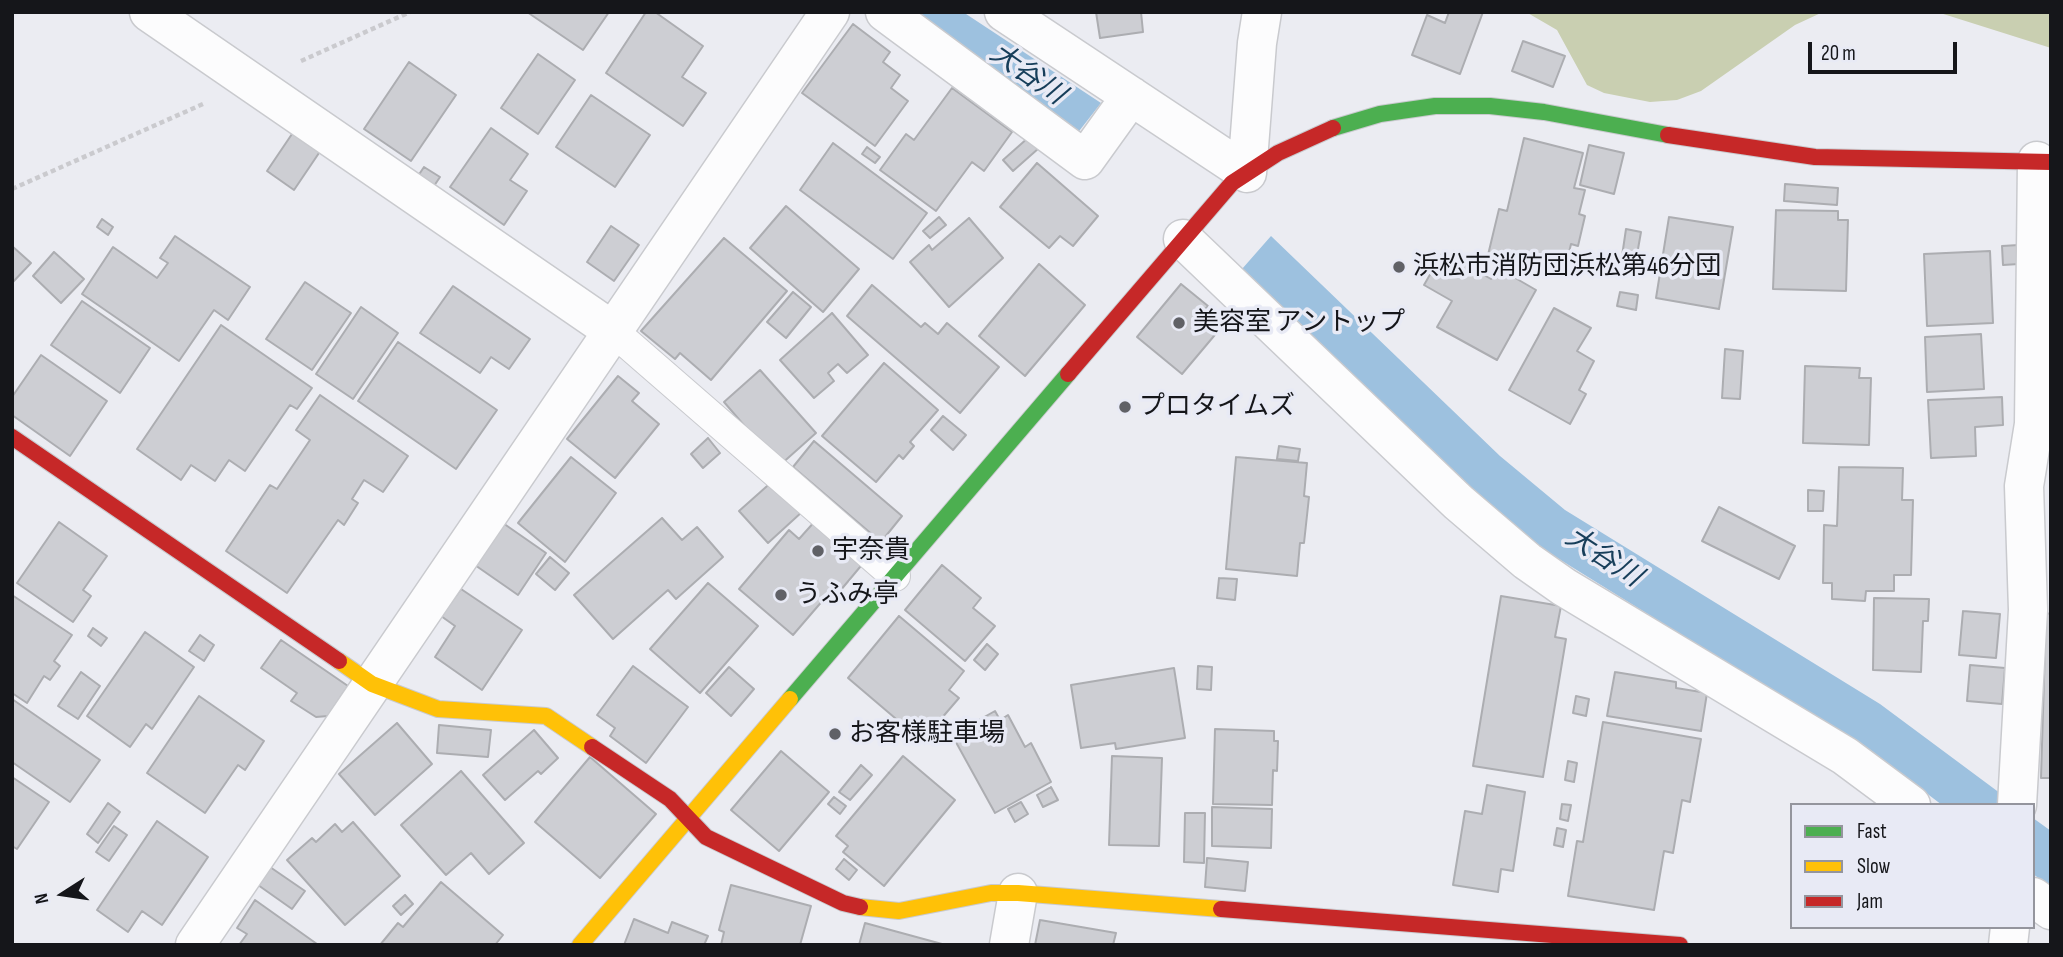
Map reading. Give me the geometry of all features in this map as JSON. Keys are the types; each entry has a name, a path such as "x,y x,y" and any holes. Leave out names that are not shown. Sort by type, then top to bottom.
{"street":[{"path":"149,12 613,331"},
{"path":"195,945 830,12"},
{"path":"885,12 1085,160 1131,96"},
{"path":"1004,12 1247,173"},
{"path":"1247,173 1257,43 1262,12"},
{"path":"580,945 1232,183 1278,153 1328,130 1380,114 1435,106 1519,108 1720,145 1815,157 2044,161 2033,444 2024,485 2028,624 2017,803"},
{"path":"1183,239 1458,502 1518,554 1564,587 1836,751 1908,803"},
{"path":"12,437 372,684 438,709 546,716 670,799 706,837 843,903 870,910 899,911 991,893 1018,893 1457,937 1679,945"},
{"path":"1009,945 1018,893"},
{"path":"2035,898 2051,910"}],"lane":[{"path":"613,331 895,576"}],"green space":[{"path":"1526,12 1823,12 1795,25 1701,91 1677,100 1650,102 1604,93 1587,85 1557,30"},
{"path":"1937,12 2051,12 2051,48"}],"water":[{"name":"大谷川","path":"909,12 963,12 1101,103 1076,135"},
{"name":"大谷川","path":"1271,236 1500,456 1565,510 1880,704 2013,803 1939,803 1883,760 1538,546 1470,488 1242,269"},
{"path":"2035,819 2051,831 2051,887 2035,875"}],"building":[{"path":"527,12 609,12 583,50"},
{"path":"646,12 655,12 703,46 682,77 706,93 683,126 606,73"},
{"path":"1096,12 1141,12 1143,32 1100,38"},
{"path":"1449,12 1483,12 1460,74 1412,55 1427,15 1445,23"},
{"path":"853,24 890,52 883,62 900,75 891,88 908,101 875,146 802,93"},
{"path":"1523,41 1565,56 1553,87 1512,71"},
{"path":"538,54 575,80 538,134 501,108"},
{"path":"409,62 456,95 411,161 364,129"},
{"path":"952,88 1012,132 984,171 972,162 936,211 880,170 906,134 914,140"},
{"path":"591,95 650,135 615,187 556,147"},
{"path":"491,128 528,154 510,180 527,191 504,225 450,187"},
{"path":"294,131 321,150 294,190 267,171"},
{"path":"1029,137 1039,148 1013,171 1003,160"},
{"path":"1524,138 1583,153 1574,188 1585,190 1579,214 1585,216 1578,246 1571,244 1564,274 1488,255 1499,209 1507,211"},
{"path":"833,143 927,213 893,259 800,190"},
{"path":"1589,145 1624,153 1614,194 1580,185"},
{"path":"867,147 880,157 875,163 862,154"},
{"path":"1037,163 1098,216 1073,246 1060,236 1049,248 1000,207"},
{"path":"424,167 440,177 434,186 418,176"},
{"path":"1785,184 1838,188 1837,205 1784,201"},
{"path":"786,206 859,269 823,312 750,248"},
{"path":"1776,210 1838,211 1838,220 1848,220 1846,291 1773,289"},
{"path":"939,217 946,225 930,238 923,231"},
{"path":"1669,217 1733,227 1719,309 1656,298"},
{"path":"969,218 1003,258 949,307 910,262 929,245 932,250"},
{"path":"102,219 113,227 108,235 97,227"},
{"path":"611,226 639,245 614,281 587,262"},
{"path":"1626,229 1641,232 1635,266 1621,263"},
{"path":"175,236 250,287 228,320 214,310 179,361 82,294 113,247 157,278 168,263 160,258"},
{"path":"724,238 787,291 711,380 680,353 675,359 641,331"},
{"path":"2019,245 2019,264 2003,265 2002,246"},
{"path":"12,246 31,263 12,283"},
{"path":"1990,251 1993,323 1927,326 1924,254"},
{"path":"54,252 84,279 61,303 33,276"},
{"path":"1443,252 1491,279 1498,268 1536,290 1497,360 1437,327 1452,301 1424,285"},
{"path":"1039,264 1085,305 1025,376 979,336"},
{"path":"305,282 351,313 312,370 266,339"},
{"name":"美容室 アントップ","path":"1181,284 1208,306 1200,315 1219,330 1182,374 1137,337"},
{"path":"872,285 921,327 925,323 938,334 947,323 999,367 960,413 847,316"},
{"path":"453,286 530,339 509,369 491,357 480,373 420,333"},
{"path":"793,292 811,307 786,338 767,322"},
{"path":"1620,292 1638,295 1636,310 1617,306"},
{"path":"82,301 150,348 120,393 51,345"},
{"path":"361,307 398,333 353,399 316,374"},
{"path":"1554,308 1591,328 1577,351 1594,361 1579,390 1586,394 1570,424 1509,390"},
{"path":"832,313 868,355 847,373 838,364 828,373 834,381 814,398 780,360"},
{"path":"221,325 312,388 297,409 290,405 245,471 229,460 215,481 191,465 181,480 137,449"},
{"path":"1981,334 1984,389 1927,392 1925,337"},
{"path":"398,342 497,410 456,469 358,401"},
{"path":"1725,349 1743,351 1740,399 1722,398"},
{"path":"41,355 107,401 70,456 12,415 12,397"},
{"path":"884,363 938,410 910,442 914,446 903,459 899,455 876,482 822,436"},
{"path":"1805,366 1860,368 1859,378 1871,378 1869,445 1803,443"},
{"path":"760,370 816,433 779,466 724,402"},
{"path":"618,376 639,393 632,401 659,424 615,478 567,439"},
{"path":"320,395 408,456 383,492 364,480 352,499 358,503 344,525 338,520 287,593 226,551 270,485 277,489 310,440 296,430"},
{"path":"2002,397 2003,425 1975,427 1976,456 1931,458 1928,400"},
{"path":"943,416 966,435 953,450 931,430"},
{"path":"708,438 720,453 703,468 691,454"},
{"path":"814,441 902,516 881,542 793,467"},
{"path":"1279,446 1300,449 1298,461 1277,459"},
{"path":"571,457 616,493 565,562 518,523"},
{"path":"1236,457 1307,463 1304,496 1309,497 1297,576 1226,569"},
{"path":"1839,467 1903,468 1902,500 1913,500 1911,575 1894,575 1894,591 1866,591 1865,601 1832,599 1832,583 1823,583 1824,525 1837,526"},
{"path":"775,479 803,511 768,543 739,511"},
{"path":"1808,490 1824,491 1823,511 1808,511"},
{"path":"1719,507 1795,546 1779,579 1702,541"},
{"path":"662,518 682,540 697,527 723,557 676,599 668,590 613,639 574,595"},
{"path":"816,520 865,561 835,597 830,592 793,635 739,589 789,530 799,539"},
{"path":"500,521 546,553 518,595 472,563"},
{"path":"59,522 107,556 83,590 91,596 73,622 17,583"},
{"path":"550,557 569,573 555,590 536,574"},
{"path":"942,565 981,598 973,608 995,626 965,661 905,610"},
{"path":"1219,578 1237,579 1235,600 1217,598"},
{"path":"708,583 758,626 700,693 650,649"},
{"path":"461,589 522,630 482,690 435,657 455,626 441,616"},
{"path":"12,595 72,635 54,661 60,666 50,680 44,676 27,703 12,693"},
{"path":"1501,596 1561,606 1555,637 1566,639 1543,777 1473,766"},
{"path":"1874,598 1929,599 1928,621 1923,621 1921,672 1873,670"},
{"path":"1963,611 2000,614 1996,658 1959,655"},
{"path":"2046,613 2051,614 2051,778 2041,778"},
{"path":"899,616 964,671 949,690 959,698 922,741 848,678"},
{"path":"93,628 107,638 101,646 88,636"},
{"path":"145,632 194,667 152,729 146,724 130,747 87,716"},
{"path":"200,635 214,645 204,661 189,651"},
{"path":"281,640 348,686 328,716 316,717 291,701 297,693 261,668"},
{"path":"987,644 998,654 985,670 974,660"},
{"path":"1970,665 2005,668 2002,704 1967,701"},
{"path":"633,666 688,707 646,763 610,736 615,728 597,715"},
{"path":"1198,666 1212,667 1211,690 1197,689"},
{"path":"729,667 754,689 731,716 706,693"},
{"path":"1174,668 1185,738 1116,749 1115,743 1081,748 1071,685"},
{"path":"81,672 100,686 78,719 58,706"},
{"path":"1615,672 1676,682 1676,688 1707,693 1701,731 1607,716"},
{"path":"199,696 264,741 245,770 238,765 205,813 147,773"},
{"path":"1576,696 1589,699 1586,716 1573,713"},
{"path":"12,699 100,760 70,802 12,762"},
{"path":"995,711 1000,720 1008,715 1025,747 1031,743 1051,782 995,813 952,735"},
{"path":"1603,722 1701,739 1690,802 1682,800 1673,853 1664,851 1654,910 1568,896 1577,841 1583,842"},
{"path":"397,723 432,764 375,815 339,774"},
{"path":"439,725 491,730 488,757 437,753"},
{"path":"1215,729 1274,731 1274,741 1278,741 1277,771 1273,770 1272,805 1213,804"},
{"path":"534,730 558,758 541,774 538,771 505,800 483,775"},
{"path":"781,751 829,792 779,851 731,810"},
{"path":"903,756 955,800 884,886 843,852 848,846 836,836"},
{"path":"1112,756 1162,758 1159,846 1109,845"},
{"path":"590,757 656,814 600,878 535,822"},
{"path":"1568,761 1577,763 1574,782 1565,780"},
{"path":"861,765 872,775 850,800 839,792"},
{"path":"461,771 524,843 489,874 471,853 446,875 401,825"},
{"path":"12,777 49,802 17,849 12,846"},
{"path":"1487,785 1525,792 1513,871 1501,869 1498,892 1453,885 1465,811 1482,814"},
{"path":"1051,787 1058,800 1043,807 1037,795"},
{"path":"834,797 846,806 840,814 828,804"},
{"path":"1021,802 1028,814 1015,822 1008,809"},
{"path":"108,803 120,812 98,843 87,834"},
{"path":"1562,804 1571,805 1568,821 1560,819"},
{"path":"1212,807 1272,809 1271,848 1212,846"},
{"path":"1185,813 1205,813 1204,863 1184,862"},
{"path":"157,821 208,857 162,925 142,911 128,932 97,910"},
{"path":"353,822 400,876 345,925 287,860 312,838 316,842 335,824 342,832"},
{"path":"114,826 127,835 109,861 96,852"},
{"path":"1557,828 1566,830 1563,847 1554,845"},
{"path":"1207,858 1248,862 1245,891 1205,887"},
{"path":"844,859 857,870 849,880 836,869"},
{"path":"270,867 305,891 292,909 258,885"},
{"path":"441,882 503,935 495,945 380,945 398,923 403,927"},
{"path":"731,885 811,906 800,945 721,945 724,932 719,930"},
{"path":"405,895 413,904 401,915 393,906"},
{"path":"255,900 317,944 239,945 247,934 237,928"},
{"path":"634,919 668,933 672,922 708,936 704,945 624,945"},
{"path":"1040,920 1116,933 1113,945 1035,945"},
{"path":"865,923 942,944 942,945 859,945"}],"traffic: fast":[{"path":"1333,128 1380,114 1435,106 1490,106 1544,112 1668,135"},
{"path":"790,699 1068,374"}],"traffic: slow":[{"path":"339,661 372,684 438,709 546,716 592,747"},
{"path":"580,945 790,699"},
{"path":"860,907 899,911 991,893 1018,893 1221,909"}],"traffic: jam":[{"path":"1068,374 1232,183 1278,153 1333,128"},
{"path":"1668,135 1815,157 2051,162"},
{"path":"12,437 339,661"},
{"path":"592,747 670,799 706,837 843,903 860,907"},
{"path":"1221,909 1680,945"}],"place":[{"name":"浜松市消防団浜松第46分団","path":"1399,267"},
{"name":"美容室 アントップ","path":"1179,323"},
{"name":"プロタイムズ","path":"1125,407"},
{"name":"宇奈貴","path":"818,551"},
{"name":"うふみ亭","path":"781,595"},
{"name":"お客様駐車場","path":"835,734"}]}
